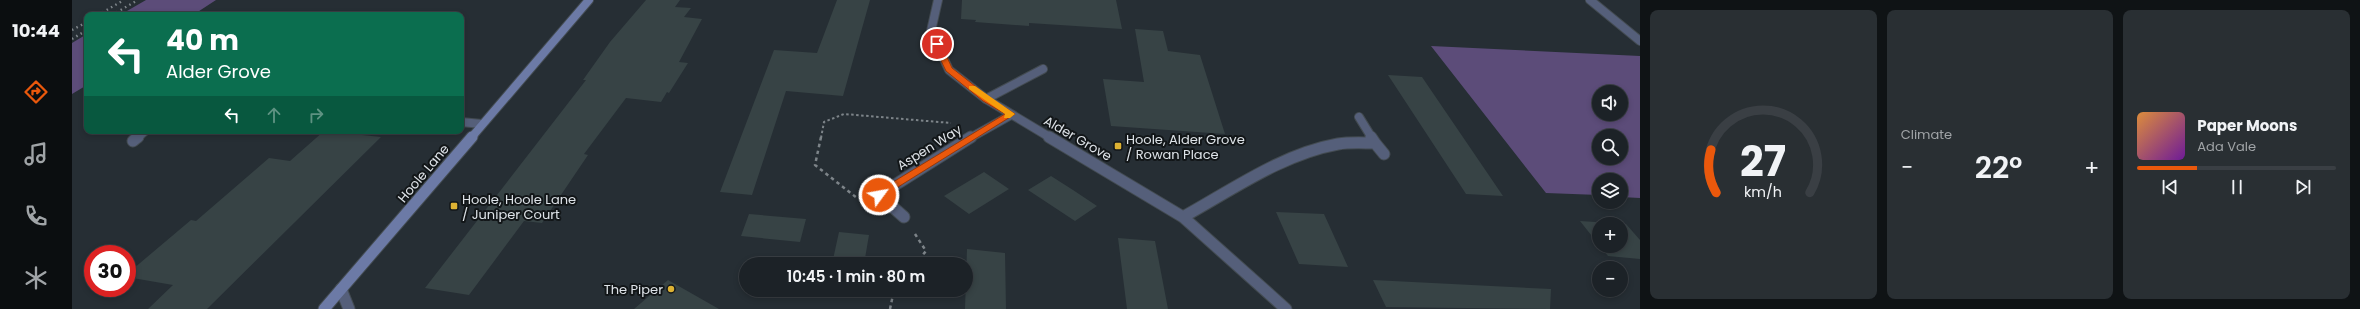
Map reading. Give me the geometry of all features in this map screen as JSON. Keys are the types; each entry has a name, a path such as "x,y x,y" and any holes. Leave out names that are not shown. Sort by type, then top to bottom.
{"street":[{"name":"Hoole Lane","path":"324,309 589,0"},
{"name":"Alder Grove","path":"938,0 931,31 949,70 986,99 1184,218 1286,309"},
{"path":"1590,0 1640,41"},
{"path":"986,99 1043,69"},
{"name":"Aspen Way","path":"904,218 879,195 988,126 1011,114"},
{"path":"1359,117 1375,143 1384,154"},
{"path":"464,122 482,124"},
{"path":"133,141 141,134"},
{"path":"1184,218 1264,173 1319,149 1338,144 1375,143"},
{"path":"341,289 349,309"}],"path":[{"path":"859,200 815,165 824,122 830,118 844,114 988,126"},
{"path":"904,218 926,251 921,257"},
{"path":"890,309 893,297"}],"shaded area":[{"path":"146,0 216,0 198,12 125,12"},
{"path":"84,36 84,87 72,94 72,43"},
{"path":"1431,46 1640,56 1640,198 1628,197 1628,173 1592,173 1592,195 1546,193"}],"building":[{"path":"646,0 680,0 675,7 691,8 684,17 702,19 679,62 688,63 669,93 667,92 661,102 626,98 584,154 588,155 542,223 524,221 469,295 425,288 586,80 583,80 610,42"},
{"path":"837,0 870,0 843,96 786,91 752,195 720,192 774,50 817,53"},
{"path":"962,0 1116,0 1122,29 1029,23 1029,26 975,22 976,20 961,19"},
{"path":"1135,29 1163,31 1168,51 1200,55 1225,134 1111,126 1103,79 1144,82"},
{"path":"1388,75 1422,77 1503,196 1466,194"},
{"path":"321,134 352,134 381,137 207,309 148,309 173,285 136,279 136,266 191,220 196,221 269,158 290,161"},
{"path":"984,172 1009,189 969,214 944,196"},
{"path":"1051,176 1097,206 1075,221 1028,190"},
{"path":"1276,212 1324,214 1348,267 1299,264"},
{"path":"749,214 806,219 800,242 741,236"},
{"path":"1580,221 1592,222 1592,236"},
{"path":"1628,226 1640,240 1640,259 1608,256 1606,253 1628,253"},
{"path":"839,232 869,235 865,257 834,257"},
{"path":"1118,238 1155,241 1168,309 1127,309"},
{"path":"967,249 1005,253 1006,309 965,309 965,297 973,297 973,257 967,257"},
{"name":"The Piper","path":"668,280 719,309 634,309"},
{"path":"1373,280 1551,289 1550,309 1386,307"}],"railway":[{"path":"103,12 124,0"},
{"path":"117,12 138,0"},
{"path":"72,30 84,24"},
{"path":"72,39 84,32"}],"slow traffic":[{"path":"972,88 986,99 1011,114 1007,116"}],"place":[{"name":"Hoole, Alder Grove / Rowan Place","path":"1118,146"},
{"name":"Hoole, Hoole Lane / Juniper Court","path":"454,206"},
{"name":"The Piper","path":"671,289"}],"route":[{"path":"879,195 988,126 1011,114 986,99 949,70 937,44"}]}
